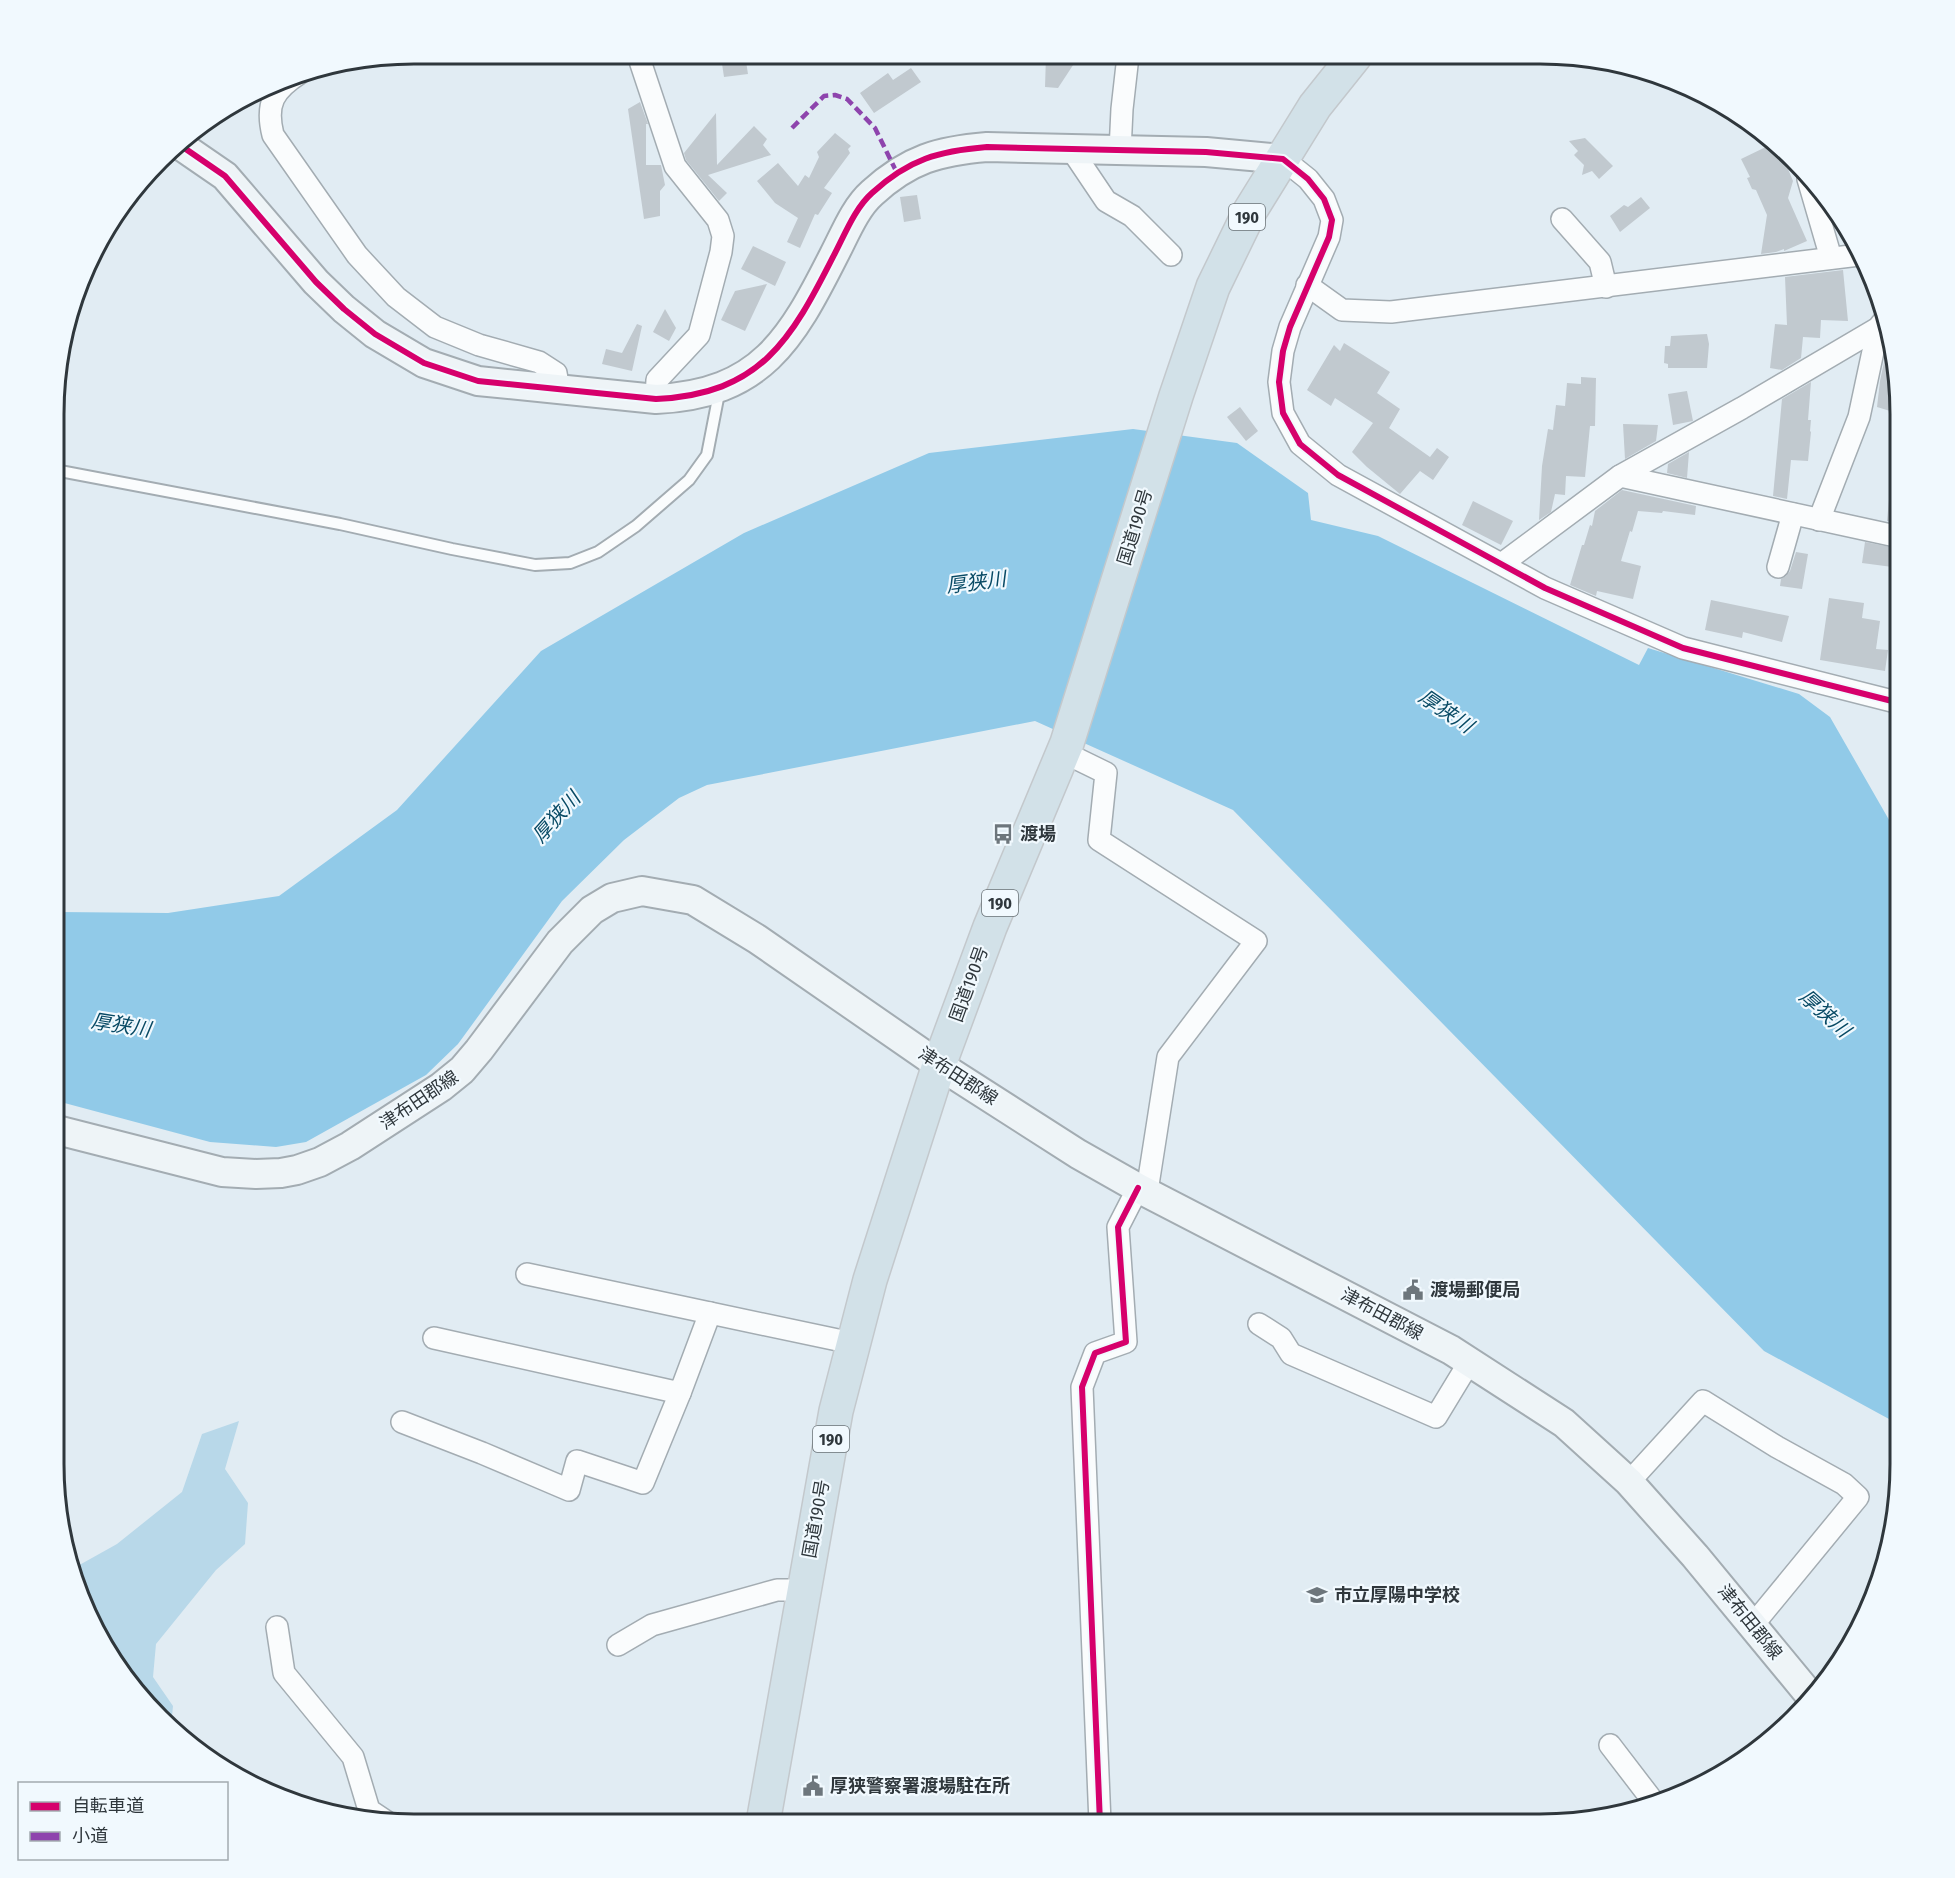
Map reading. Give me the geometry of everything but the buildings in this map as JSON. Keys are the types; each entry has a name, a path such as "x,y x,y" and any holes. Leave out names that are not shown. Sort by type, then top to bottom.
{"highway":[{"name":"国道190号","path":"765,1814 836,1412 852,1343 939,1065 990,927 1065,748 1176,396 1213,287 1250,211 1315,106 1349,64"}],"main road":[{"path":"186,149 225,176 316,282 344,309 375,334 424,363 478,381 656,399 675,398 720,388 743,378 774,354 813,297 851,221 870,194 897,173 924,158 952,150 987,147 1206,152 1283,159"},
{"name":"津布田郡線","path":"64,1132 222,1172 281,1173 320,1162 350,1146 432,1093 462,1070 560,942 592,910 612,898 642,891 693,900 757,939 939,1065 1078,1154 1470,1361 1564,1423 1629,1482 1695,1556 1806,1691"}],"street":[{"path":"641,64 675,166 718,220 723,236 722,252 699,335 657,380 656,399"},
{"path":"1120,151 1127,64"},
{"path":"278,92 272,102 269,119 273,135 357,255 396,297 435,327 479,345 539,362 556,374 559,390"},
{"path":"1071,149 1106,201 1132,216 1171,255"},
{"path":"1283,159 1308,179 1324,199 1332,220 1329,237 1290,327 1283,351 1279,382 1283,413 1300,444 1338,475 1503,563 1545,588 1683,648 1890,698"},
{"path":"1812,194 1831,258"},
{"path":"1562,219 1600,262 1606,287"},
{"path":"1307,285 1342,310 1391,312 1852,256"},
{"path":"1503,563 1620,476 1742,408 1879,325"},
{"path":"1819,520 1859,417 1880,330"},
{"path":"1620,476 1890,535"},
{"path":"1778,567 1793,514"},
{"path":"1065,748 1106,773 1099,840 1256,941 1168,1057 1143,1189 1118,1227 1126,1342 1095,1353 1082,1388 1100,1814"},
{"path":"527,1274 852,1343"},
{"path":"402,1422 569,1490 578,1461 643,1483 710,1313"},
{"path":"1259,1324 1281,1338 1291,1354 1437,1417 1470,1361"},
{"path":"434,1338 680,1393"},
{"path":"1629,1482 1703,1401 1777,1447 1844,1484 1857,1497 1752,1626"},
{"path":"618,1646 652,1625 777,1590 804,1590"},
{"path":"277,1628 284,1672 354,1757 371,1811"},
{"path":"1610,1745 1649,1796"}],"lane":[{"path":"64,472 340,524 535,565 570,563 598,552 636,526 689,480 707,455 720,388"}],"shaded area":[{"path":"239,1421 225,1469 248,1503 245,1544 216,1570 156,1644 153,1677 173,1706 172,1716 137,1677 111,1639 91,1598 79,1565 117,1544 182,1492 202,1434"}],"water":[{"name":"厚狭川","path":"1133,429 1237,443 1308,493 1311,520 1378,536 1639,665 1648,648 1799,694 1830,717 1890,822 1890,1420 1764,1351 1233,810 1035,721 707,785 679,798 624,840 562,901 458,1044 426,1075 306,1142 276,1147 210,1142 64,1103 64,912 168,913 279,896 397,810 541,651 744,533 929,453"}],"marked path":[{"path":"792,128 824,96 835,95 847,99 875,128 897,173"}],"cycle path":[{"path":"186,149 225,176 316,282 344,309 375,334 424,363 478,381 656,399 692,395 722,386 747,374 768,357 803,313 860,206 886,181 925,159 954,151 987,147 1206,152 1283,159 1308,179 1324,199 1332,220 1329,237 1290,327 1283,351 1279,382 1283,413 1300,444 1338,475 1545,588 1683,648 1890,700"},
{"path":"1100,1814 1082,1387 1095,1353 1126,1342 1118,1227 1138,1188"}],"place":[{"name":"渡場","path":"1003,834"},
{"name":"渡場郵便局","path":"1413,1290"},
{"name":"市立厚陽中学校","path":"1317,1595"},
{"name":"厚狭警察署渡場駐在所","path":"813,1786"}]}
